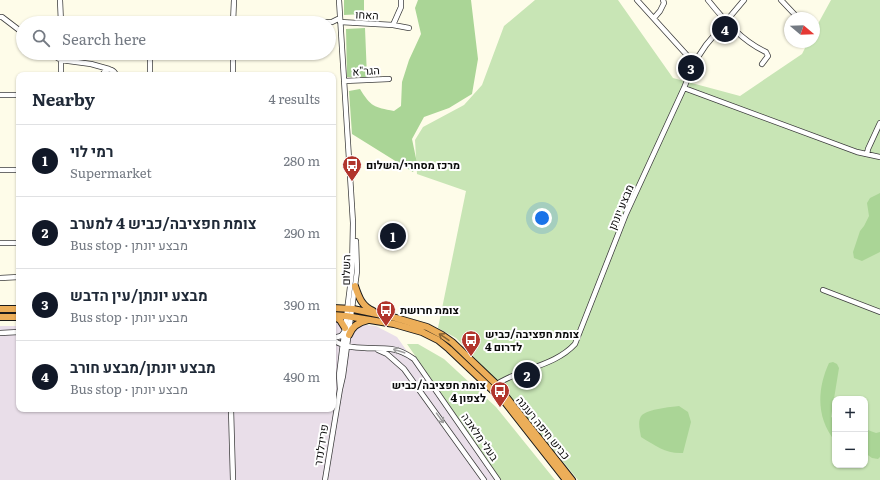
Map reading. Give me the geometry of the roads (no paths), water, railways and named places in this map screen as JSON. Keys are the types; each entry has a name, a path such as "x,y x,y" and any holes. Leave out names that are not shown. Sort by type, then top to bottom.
{"highway":[{"path":"356,286 358,294 364,305 378,314"},
{"name":"כביש חיפה רעננה","path":"336,308 378,314 427,326 452,342 493,386 572,480"},
{"path":"0,309 16,309"},
{"name":"כביש חיפה רעננה","path":"336,316 371,319 394,324 422,332 438,340 493,386 566,480"},
{"path":"0,317 16,317"},
{"path":"336,318 340,320 346,332 351,330 358,323 371,319"}],"street":[{"path":"60,0 61,16"},
{"path":"233,16 234,0"},
{"name":"השלום","path":"339,0 353,223 350,309"},
{"name":"האחו","path":"393,25 401,7 401,0"},
{"path":"637,0 694,63"},
{"path":"654,18 664,4 663,0"},
{"path":"708,0 725,21 753,46 766,52 768,56 762,64"},
{"name":"מבצע יונתן","path":"493,386 517,373 554,360 568,352 575,344 626,214 694,63 725,21 744,0"},
{"path":"781,0 792,12"},
{"path":"1,16 16,28"},
{"name":"האחו","path":"336,21 340,20 409,28"},
{"path":"61,72 61,60 91,64 114,72"},
{"path":"150,60 150,72"},
{"path":"233,60 233,72"},
{"path":"91,64 100,72"},
{"path":"104,72 109,70"},
{"name":"הגר\"א","path":"344,81 389,79"},
{"path":"684,88 857,152 880,157"},
{"path":"0,95 16,95"},
{"path":"867,154 880,123"},
{"path":"0,170 16,170"},
{"name":"השלום","path":"350,309 356,286 357,270 356,239 353,223"},
{"path":"0,244 16,243"},
{"path":"0,278 16,277"},
{"path":"823,290 880,312"},
{"name":"פרידלנדר","path":"325,480 340,389 339,375 350,309"},
{"name":"פרידלנדר","path":"346,332 349,316"},
{"path":"0,332 16,332"},
{"path":"336,338 346,332"},
{"path":"336,340 345,345"},
{"name":"בעלי מלאכה","path":"345,345 401,351 414,359 498,480"},
{"name":"בעלי מלאכה","path":"377,349 387,354 404,369 484,480"},
{"path":"232,412 233,480"}],"place":[{"name":"מבצע יונתן/מבצע חורב","path":"725,29"},
{"name":"מבצע יונתן/עין הדבש","path":"691,68"},
{"name":"מרכז מסחרי/השלום","path":"352,182"},
{"name":"רמי לוי","path":"393,236"},
{"name":"צומת חרושת","path":"386,327"},
{"name":"צומת חפציבה/כביש 4 לדרום","path":"471,357"},
{"name":"צומת חפציבה/כביש 4 למערב","path":"527,375"},
{"name":"צומת חפציבה/כביש 4 לצפון","path":"500,408"}]}
